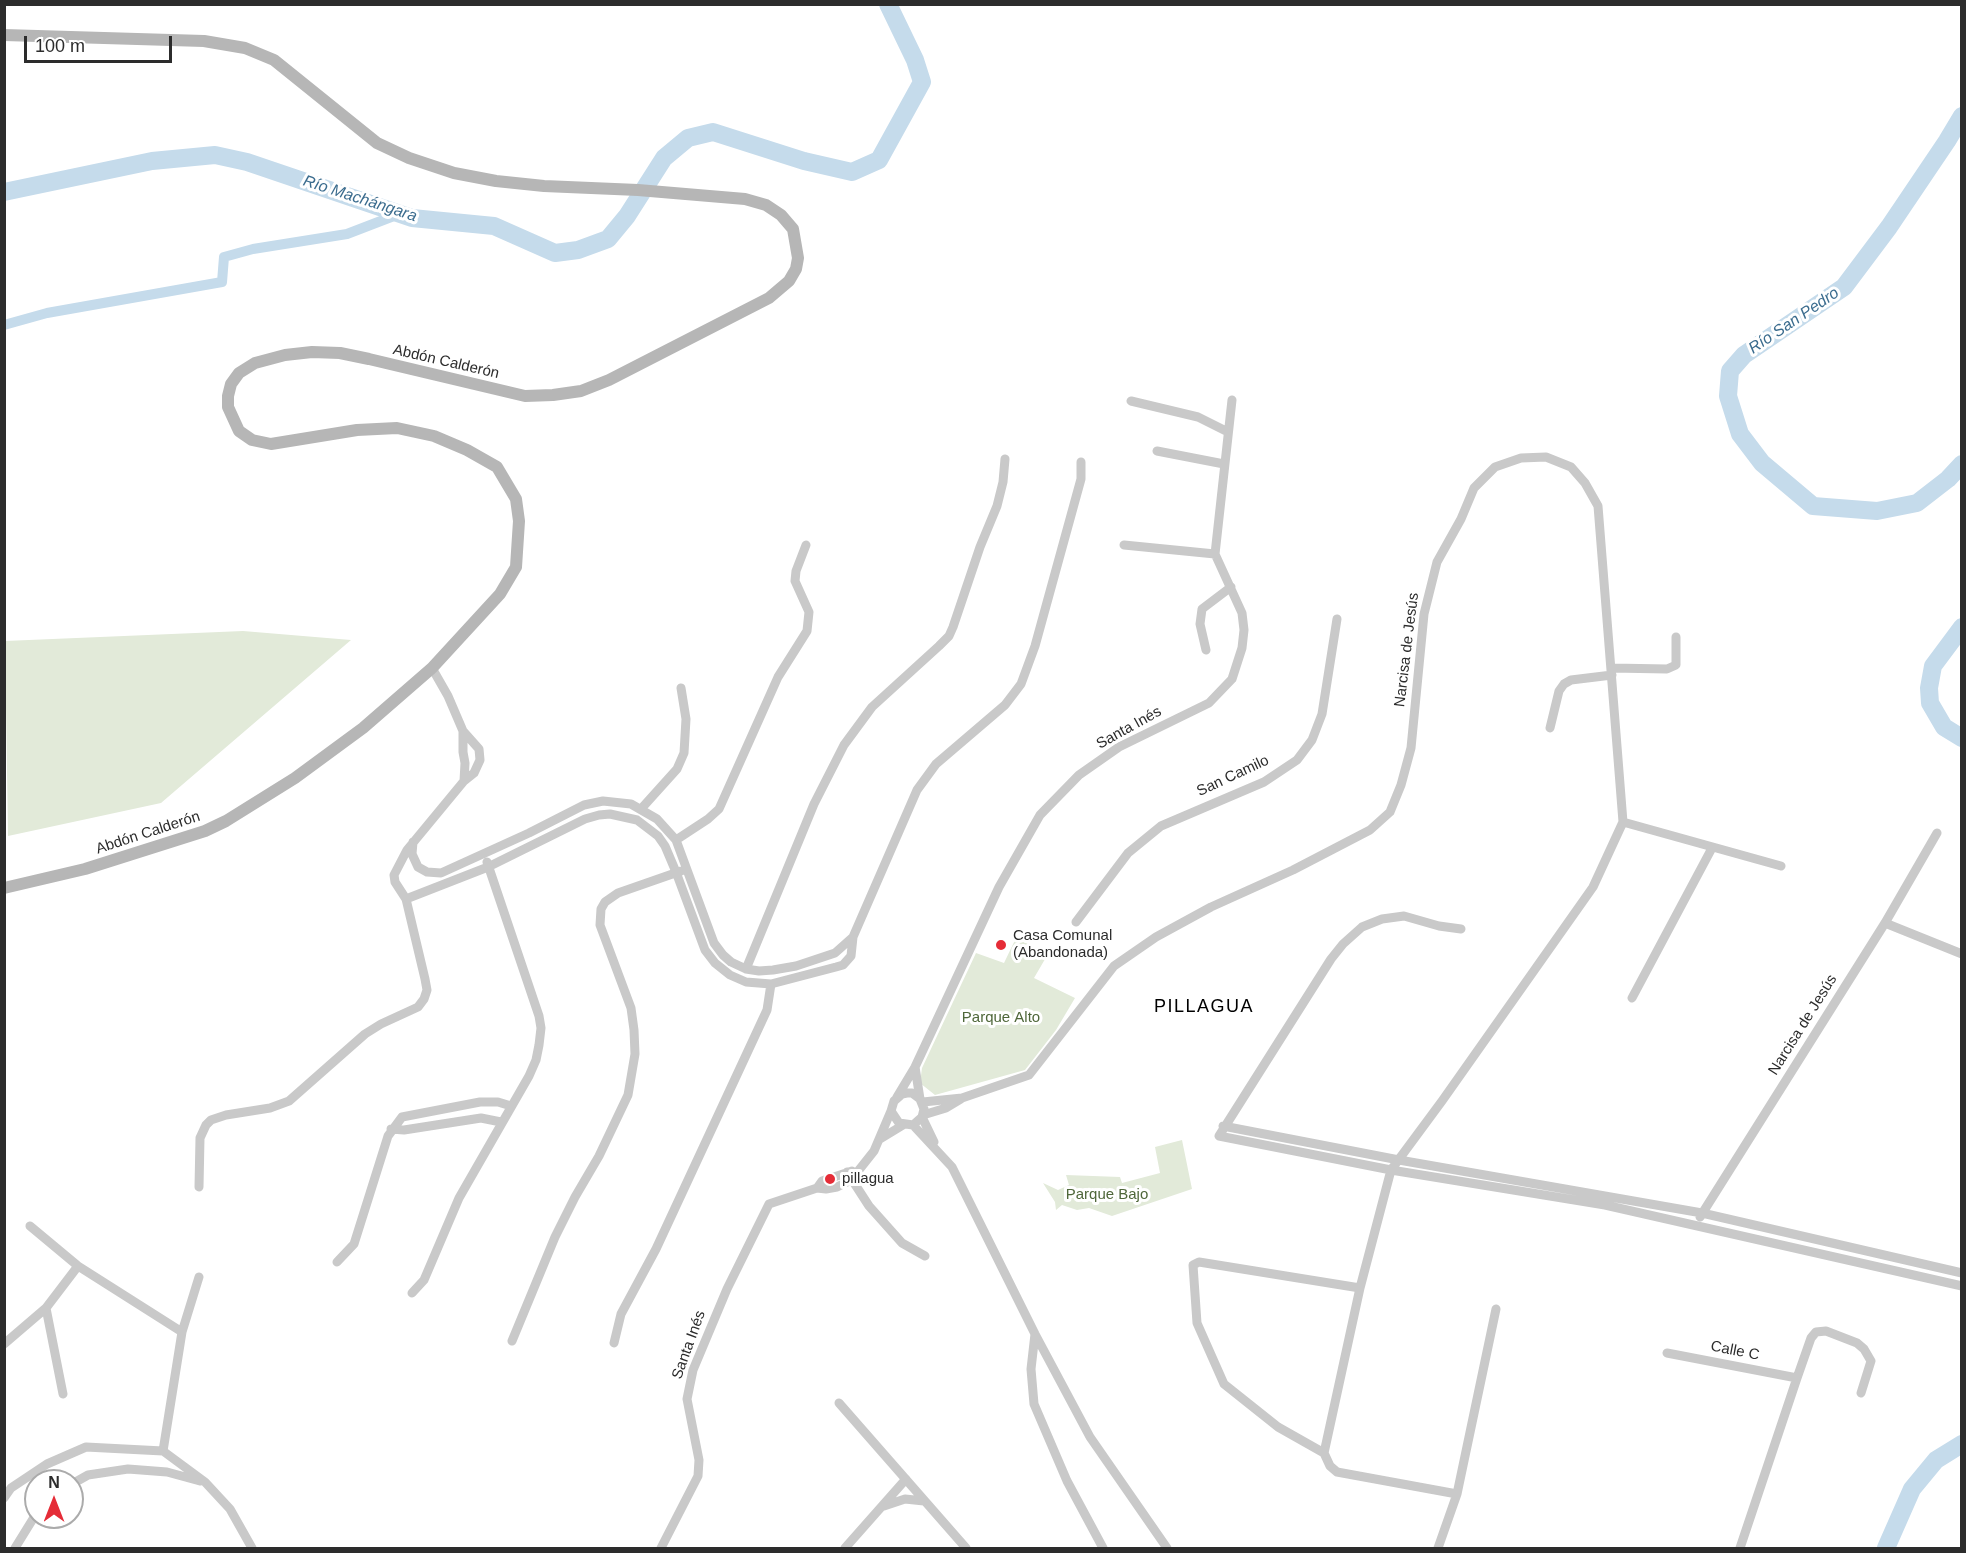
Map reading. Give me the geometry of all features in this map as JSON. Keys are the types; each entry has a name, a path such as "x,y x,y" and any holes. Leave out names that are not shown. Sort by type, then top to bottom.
{"street":[{"name":"Abdón Calderón","path":"4,35 204,41 245,48 274,60 377,143 409,158 454,173 496,181 746,199 766,205 781,215 793,230 798,258 796,269 789,280 769,298 609,380 581,391 525,396 340,353 312,352 285,355 255,363 239,373 231,384 228,396 238,431 252,440 271,444 357,430 397,428 434,436 467,450 497,467 516,499 518,550 516,567 500,594 432,668 363,728 295,778 226,821 180,840 85,870 4,888"},
{"path":"1124,544 1215,554 1232,400"},
{"path":"1131,401 1198,417 1228,432"},
{"path":"1157,451 1224,464"},
{"name":"Narcisa de Jesús","path":"922,1101 963,1098 1029,1075 1114,966 1156,938 1211,907 1293,870 1370,830 1390,812 1401,785 1411,748 1424,614 1437,562 1461,519 1474,488 1495,467 1521,458 1546,457 1571,467 1585,483 1598,506 1623,822 1593,886 1391,1170"},
{"path":"746,969 814,804 844,745 872,707 949,636 997,506 1003,482 1005,459"},
{"path":"413,842 412,854 416,864 424,871 441,873 593,802 614,801 641,809 657,819 676,840 681,871 705,950 715,963 730,975 746,982 771,984 843,964 851,956 853,937 917,790 936,764 1005,705 1021,684 1035,646 1081,478 1081,462"},
{"path":"676,840 719,809 778,677 807,631 809,612 795,581 796,571 806,545"},
{"name":"Santa Inés","path":"897,1097 915,1067 999,887 1040,815 1079,775 1119,747 1209,703 1232,679 1242,648 1244,630 1242,613 1215,554"},
{"path":"1206,650 1200,624 1203,609 1231,587"},
{"name":"San Camilo","path":"1076,922 1128,853 1161,826 1264,782 1297,760 1312,740 1322,714 1336,619"},
{"path":"1550,728 1558,691 1564,684 1571,680 1612,671 1667,669 1676,665 1676,637"},
{"path":"199,1186 200,1138 211,1120 226,1115 270,1108 289,1101 365,1034 418,1007 424,999 427,990 406,899 394,882 394,875 399,862 413,842 474,773 480,760 479,749 463,731 448,696 432,668"},
{"path":"641,809 677,768 684,753 686,719 681,688"},
{"path":"463,731 464,782"},
{"path":"406,899 488,867 585,819 610,814 637,820 649,828 665,846 681,871 714,943 731,962 746,969 759,971 796,966 835,952 853,937"},
{"path":"1623,822 1781,866"},
{"name":"Narcisa de Jesús","path":"1696,1225 1885,923 1936,833"},
{"path":"1632,998 1712,848"},
{"path":"412,1293 424,1280 459,1198 536,1060 542,1028 484,854"},
{"path":"512,1341 555,1237 599,1156 628,1095 635,1054 631,1008 600,926 601,909 605,902 618,893 681,871"},
{"path":"1461,929 1439,926 1404,916 1382,919 1362,927 1343,944 1331,959 1219,1136 1391,1170 1701,1214 1962,1273"},
{"path":"1885,923 1962,954"},
{"path":"614,1343 621,1314 656,1249 767,1010 771,984"},
{"path":"915,1067 923,1116 939,1150 952,1167 1035,1334 1090,1437 1167,1548"},
{"path":"922,1101 912,1093 907,1093 897,1097 891,1110 895,1120 908,1125 939,1150"},
{"path":"908,1125 963,1098"},
{"path":"337,1262 354,1244 391,1129 402,1117 480,1102 498,1102 511,1106"},
{"name":"Santa Inés","path":"661,1548 698,1476 699,1460 687,1399 693,1370 727,1289 769,1204 817,1188 826,1190 859,1170 874,1151 891,1110"},
{"path":"391,1129 404,1130 481,1118 501,1122"},
{"name":"Santa Inés","path":"880,1139 908,1125"},
{"path":"1224,1126 1606,1201 1696,1225 1962,1286"},
{"path":"1324,1453 1360,1288 1391,1170"},
{"path":"849,1176 869,1206 902,1243 925,1256"},
{"path":"30,1226 78,1266 183,1332"},
{"path":"1360,1288 1199,1262 1193,1265 1197,1323 1224,1384 1278,1427 1324,1453 1330,1466 1337,1472 1457,1494"},
{"path":"4,1344 46,1308 78,1266"},
{"path":"163,1451 183,1332 199,1277"},
{"path":"46,1308 63,1394"},
{"path":"1438,1548 1457,1494 1496,1309"},
{"path":"1740,1548 1811,1338 1816,1332 1826,1331 1857,1343 1864,1349 1871,1361 1861,1393"},
{"path":"1035,1334 1031,1369 1034,1404 1067,1481 1103,1548"},
{"name":"Calle C","path":"1667,1353 1797,1378"},
{"path":"839,1403 966,1548"},
{"path":"4,1498 11,1488 47,1464 86,1447 163,1451 206,1482 230,1509 252,1548"},
{"path":"84,1477 128,1469 167,1472 206,1482"},
{"path":"846,1548 906,1479"},
{"path":"882,1507 905,1499 924,1501"},
{"path":"15,1548 27,1529"}],"green space":[{"path":"243,631 351,640 161,803 8,836 5,641"},
{"name":"Parque Alto","path":"1016,938 1048,954 1034,978 1075,998 1056,1030 1025,1070 935,1095 920,1083 922,1068 976,953 1004,963"},
{"name":"Parque Bajo","path":"1182,1140 1192,1189 1112,1216 1089,1208 1077,1210 1062,1205 1056,1210 1055,1202 1043,1183 1058,1190 1069,1185 1066,1175 1120,1177 1122,1183 1160,1173 1155,1147"}],"waterway":[{"name":"Río Machángara","path":"4,192 152,161 215,155 247,162 412,218 494,226 555,253 578,250 608,239 627,216 664,158 688,138 713,132 804,161 852,172 879,160 922,82 915,60 888,4"},
{"name":"Río San Pedro","path":"1962,116 1889,227 1844,287 1744,355 1730,371 1728,396 1740,434 1762,463 1813,506 1877,511 1917,503 1948,479 1962,464"},
{"path":"4,325 47,313 222,282 224,257 253,249 347,234 399,214"},
{"name":"Río San Pedro","path":"1962,627 1933,666 1929,688 1930,703 1944,727 1962,738"},
{"name":"Río San Pedro","path":"1886,1548 1912,1489 1936,1460 1962,1444"}],"place":[{"name":"Casa Comunal (Abandonada)","path":"1001,945"},
{"name":"pillagua","path":"830,1179"}],"district":[{"name":"PILLAGUA","path":"1204,1007"}]}
